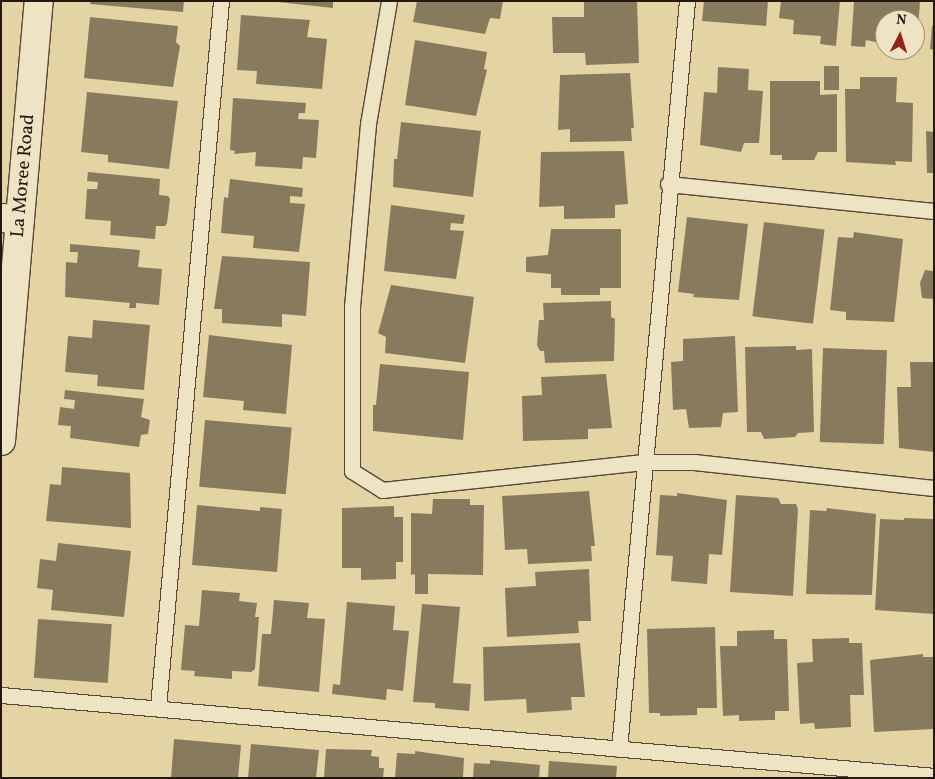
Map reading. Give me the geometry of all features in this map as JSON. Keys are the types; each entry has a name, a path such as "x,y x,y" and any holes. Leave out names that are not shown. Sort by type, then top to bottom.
{"street":[{"name":"La Moree Road","path":"1,441 11,218 39,1"}],"lane":[{"path":"158,707 221,1"},
{"path":"389,1 368,124 352,306 352,470 382,490 644,462 694,462 934,488"},
{"path":"619,749 668,184 687,1"},
{"path":"668,184 934,212"},
{"path":"1,694 934,776"}],"building":[{"path":"91,1 184,1 183,12 90,4"},
{"path":"269,1 333,1 333,8"},
{"path":"417,1 503,1 500,19 490,18 485,34 413,22"},
{"path":"584,1 637,1 639,63 586,65 585,53 553,53 552,17 584,17"},
{"path":"704,1 768,1 766,26 702,21"},
{"path":"781,1 840,1 836,46 820,44 821,36 793,34 794,20 779,18"},
{"path":"854,1 920,1 919,10 875,10 875,42 866,40 865,47 851,46"},
{"path":"241,15 310,20 307,37 327,39 322,89 256,84 257,71 237,70"},
{"path":"90,17 178,26 176,42 180,46 173,87 84,78"},
{"path":"932,26 934,26 934,50 930,49"},
{"path":"415,40 487,52 484,69 487,70 476,116 405,105"},
{"path":"824,66 839,66 839,90 824,90"},
{"path":"718,67 749,69 748,90 763,91 759,143 744,143 741,152 700,145 704,92 717,93"},
{"path":"630,73 634,128 631,128 632,141 570,142 570,129 558,130 560,75"},
{"path":"860,77 897,77 896,102 913,103 912,162 895,161 896,165 846,162 845,89 860,89"},
{"path":"770,81 820,81 820,95 837,94 837,152 818,152 814,160 782,160 782,155 770,155"},
{"path":"87,92 178,101 169,169 108,162 108,155 81,152"},
{"path":"233,98 306,103 305,113 299,113 298,119 319,120 316,158 303,157 302,169 255,166 256,152 234,154 235,151 230,150"},
{"path":"401,122 481,131 473,197 393,187 394,159 397,159"},
{"path":"926,131 934,132 934,173 927,173"},
{"path":"624,151 628,204 615,205 615,218 564,219 564,206 539,207 541,152"},
{"path":"88,172 160,179 159,195 168,196 170,199 167,223 165,226 156,226 155,239 110,235 111,221 85,219 87,189 97,189 98,182 87,181"},
{"path":"230,179 303,188 302,197 290,196 290,203 305,204 299,252 253,248 254,236 221,233 224,197 228,198"},
{"path":"391,205 465,215 463,224 451,223 450,230 464,231 456,279 384,271"},
{"path":"687,217 748,224 739,300 693,297 694,294 678,292"},
{"path":"764,222 825,229 813,324 752,316"},
{"path":"551,229 621,229 621,288 600,288 600,295 561,295 561,288 551,288 551,274 526,272 526,257 548,255"},
{"path":"854,232 903,239 894,322 846,320 846,312 830,310 838,237 853,238"},
{"path":"70,244 140,250 138,267 162,269 159,305 136,303 136,308 129,308 130,303 65,297 66,262 77,263 78,252 70,252"},
{"path":"222,256 310,262 306,316 282,314 282,327 222,323 222,309 214,309"},
{"path":"925,270 934,271 934,299 922,298 920,283"},
{"path":"391,285 474,297 465,363 385,353 386,337 378,333"},
{"path":"611,301 611,317 615,319 614,361 545,363 544,351 540,351 537,345 539,320 544,320 543,303"},
{"path":"93,320 150,325 144,390 97,386 98,375 65,372 68,336 92,338"},
{"path":"209,335 292,345 286,414 243,410 244,401 203,397"},
{"path":"735,336 738,412 723,413 721,427 689,428 686,409 673,410 671,362 683,361 683,339"},
{"path":"796,346 796,350 812,349 814,432 798,433 795,437 764,439 761,432 747,432 745,347"},
{"path":"823,348 887,350 884,444 820,442"},
{"path":"910,362 934,362 934,452 899,448 897,387 911,387"},
{"path":"380,364 469,372 463,440 373,431 373,405 376,405"},
{"path":"606,374 612,428 588,429 588,439 523,441 522,396 542,395 541,377"},
{"path":"65,390 144,399 141,417 150,420 148,434 141,435 139,447 70,438 71,426 58,425 60,407 74,409 75,400 64,399"},
{"path":"205,420 292,428 286,494 199,487"},
{"path":"62,467 130,473 131,528 46,521 50,484 61,485"},
{"path":"589,491 595,546 591,546 592,561 528,564 527,549 505,550 502,496"},
{"path":"677,493 727,500 722,555 709,554 707,584 671,581 673,556 656,555 660,495 677,496"},
{"path":"736,495 778,498 781,504 796,504 798,509 793,596 730,592"},
{"path":"433,499 470,499 470,505 484,505 483,575 428,574 428,594 415,594 415,574 411,575 411,513 432,514"},
{"path":"197,505 260,511 260,507 282,509 277,572 192,565"},
{"path":"394,506 394,517 403,517 403,562 396,562 396,579 361,580 361,568 342,568 342,508"},
{"path":"827,508 876,514 872,595 806,594 810,510 826,511"},
{"path":"904,518 934,519 934,614 875,610 880,519 904,520"},
{"path":"58,543 131,551 124,617 51,610 53,590 37,588 40,559 56,561"},
{"path":"589,569 591,621 578,621 579,633 507,637 505,588 536,586 535,572"},
{"path":"202,590 240,593 239,601 257,603 255,617 259,617 255,669 251,672 232,671 232,679 194,676 195,671 181,670 185,625 199,626"},
{"path":"274,600 309,603 307,618 325,619 319,692 258,686 262,634 271,634"},
{"path":"347,602 395,606 393,630 409,631 403,691 387,689 386,700 332,694 333,684 340,685"},
{"path":"422,604 460,607 453,683 471,684 469,711 435,708 435,703 413,702"},
{"path":"38,619 112,624 108,683 34,678"},
{"path":"715,627 717,708 697,708 697,715 660,716 660,713 649,713 647,629"},
{"path":"774,630 774,639 787,639 789,711 775,711 775,720 739,721 739,715 723,716 720,646 737,646 737,631"},
{"path":"849,638 849,643 862,643 864,695 850,695 851,727 815,729 814,723 800,724 797,663 813,662 812,639"},
{"path":"580,643 585,697 571,697 572,710 527,713 526,699 484,701 483,647"},
{"path":"923,654 923,657 934,657 934,729 874,732 870,660"},
{"path":"174,739 241,745 238,778 171,778"},
{"path":"251,744 319,750 316,778 248,778"},
{"path":"326,749 372,750 371,756 379,757 379,768 384,768 383,778 324,778"},
{"path":"415,751 464,758 463,778 395,778 397,753 415,754"},
{"path":"490,760 540,765 539,778 473,778 474,763 490,764"},
{"path":"549,761 617,766 616,778 548,778"}]}
